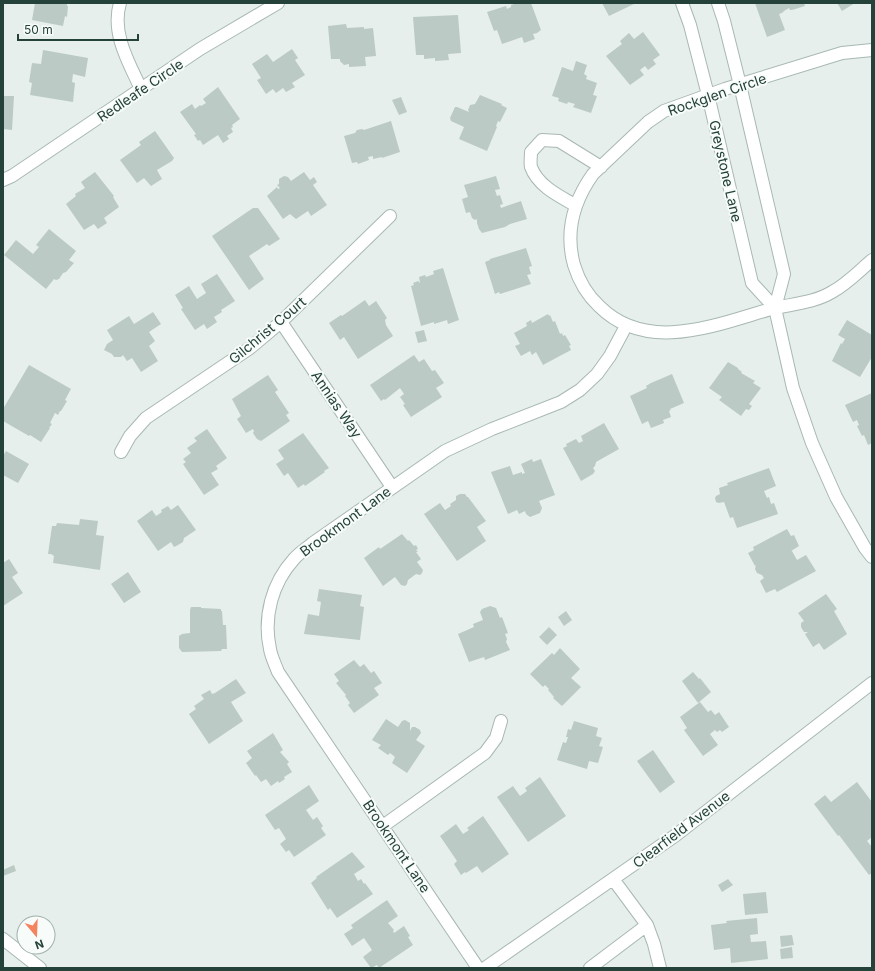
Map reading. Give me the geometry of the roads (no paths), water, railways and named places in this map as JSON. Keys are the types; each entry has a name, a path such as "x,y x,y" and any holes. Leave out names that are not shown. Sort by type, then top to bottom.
{"street":[{"path":"120,3 118,30 125,55 141,90"},
{"name":"Redleafe Circle","path":"3,180 12,176 200,49 278,3"},
{"name":"Greystone Lane","path":"682,3 690,25 708,95 752,283 775,308"},
{"name":"Greystone Lane","path":"718,3 740,85 784,274 775,308 793,388 812,443 836,497 865,548 872,557"},
{"name":"Rockglen Circle","path":"872,50 842,53 708,95 664,111 648,122 593,174 575,205 570,228 570,252 577,276 589,296 606,313 626,326 648,332 671,333 693,330 735,320 775,308 812,300 831,293 872,260"},
{"path":"575,205 558,196 541,183 531,166 531,152 542,140 559,141 601,167"},
{"name":"Gilchrist Court","path":"121,452 130,436 146,418 250,348 281,322 390,216"},
{"name":"Annias Way","path":"281,322 392,487"},
{"name":"Brookmont Lane","path":"478,968 278,672 270,649 267,625 271,601 280,578 294,558 313,542 392,487 445,451 492,429 561,402 580,390 597,374 610,356 626,326"},
{"name":"Clearfield Avenue","path":"485,968 676,835 872,683"},
{"path":"383,826 485,753 496,738 501,721"},
{"path":"613,879 647,925 654,944 660,968"},
{"path":"590,968 647,925"},
{"path":"3,939 40,968"}]}
